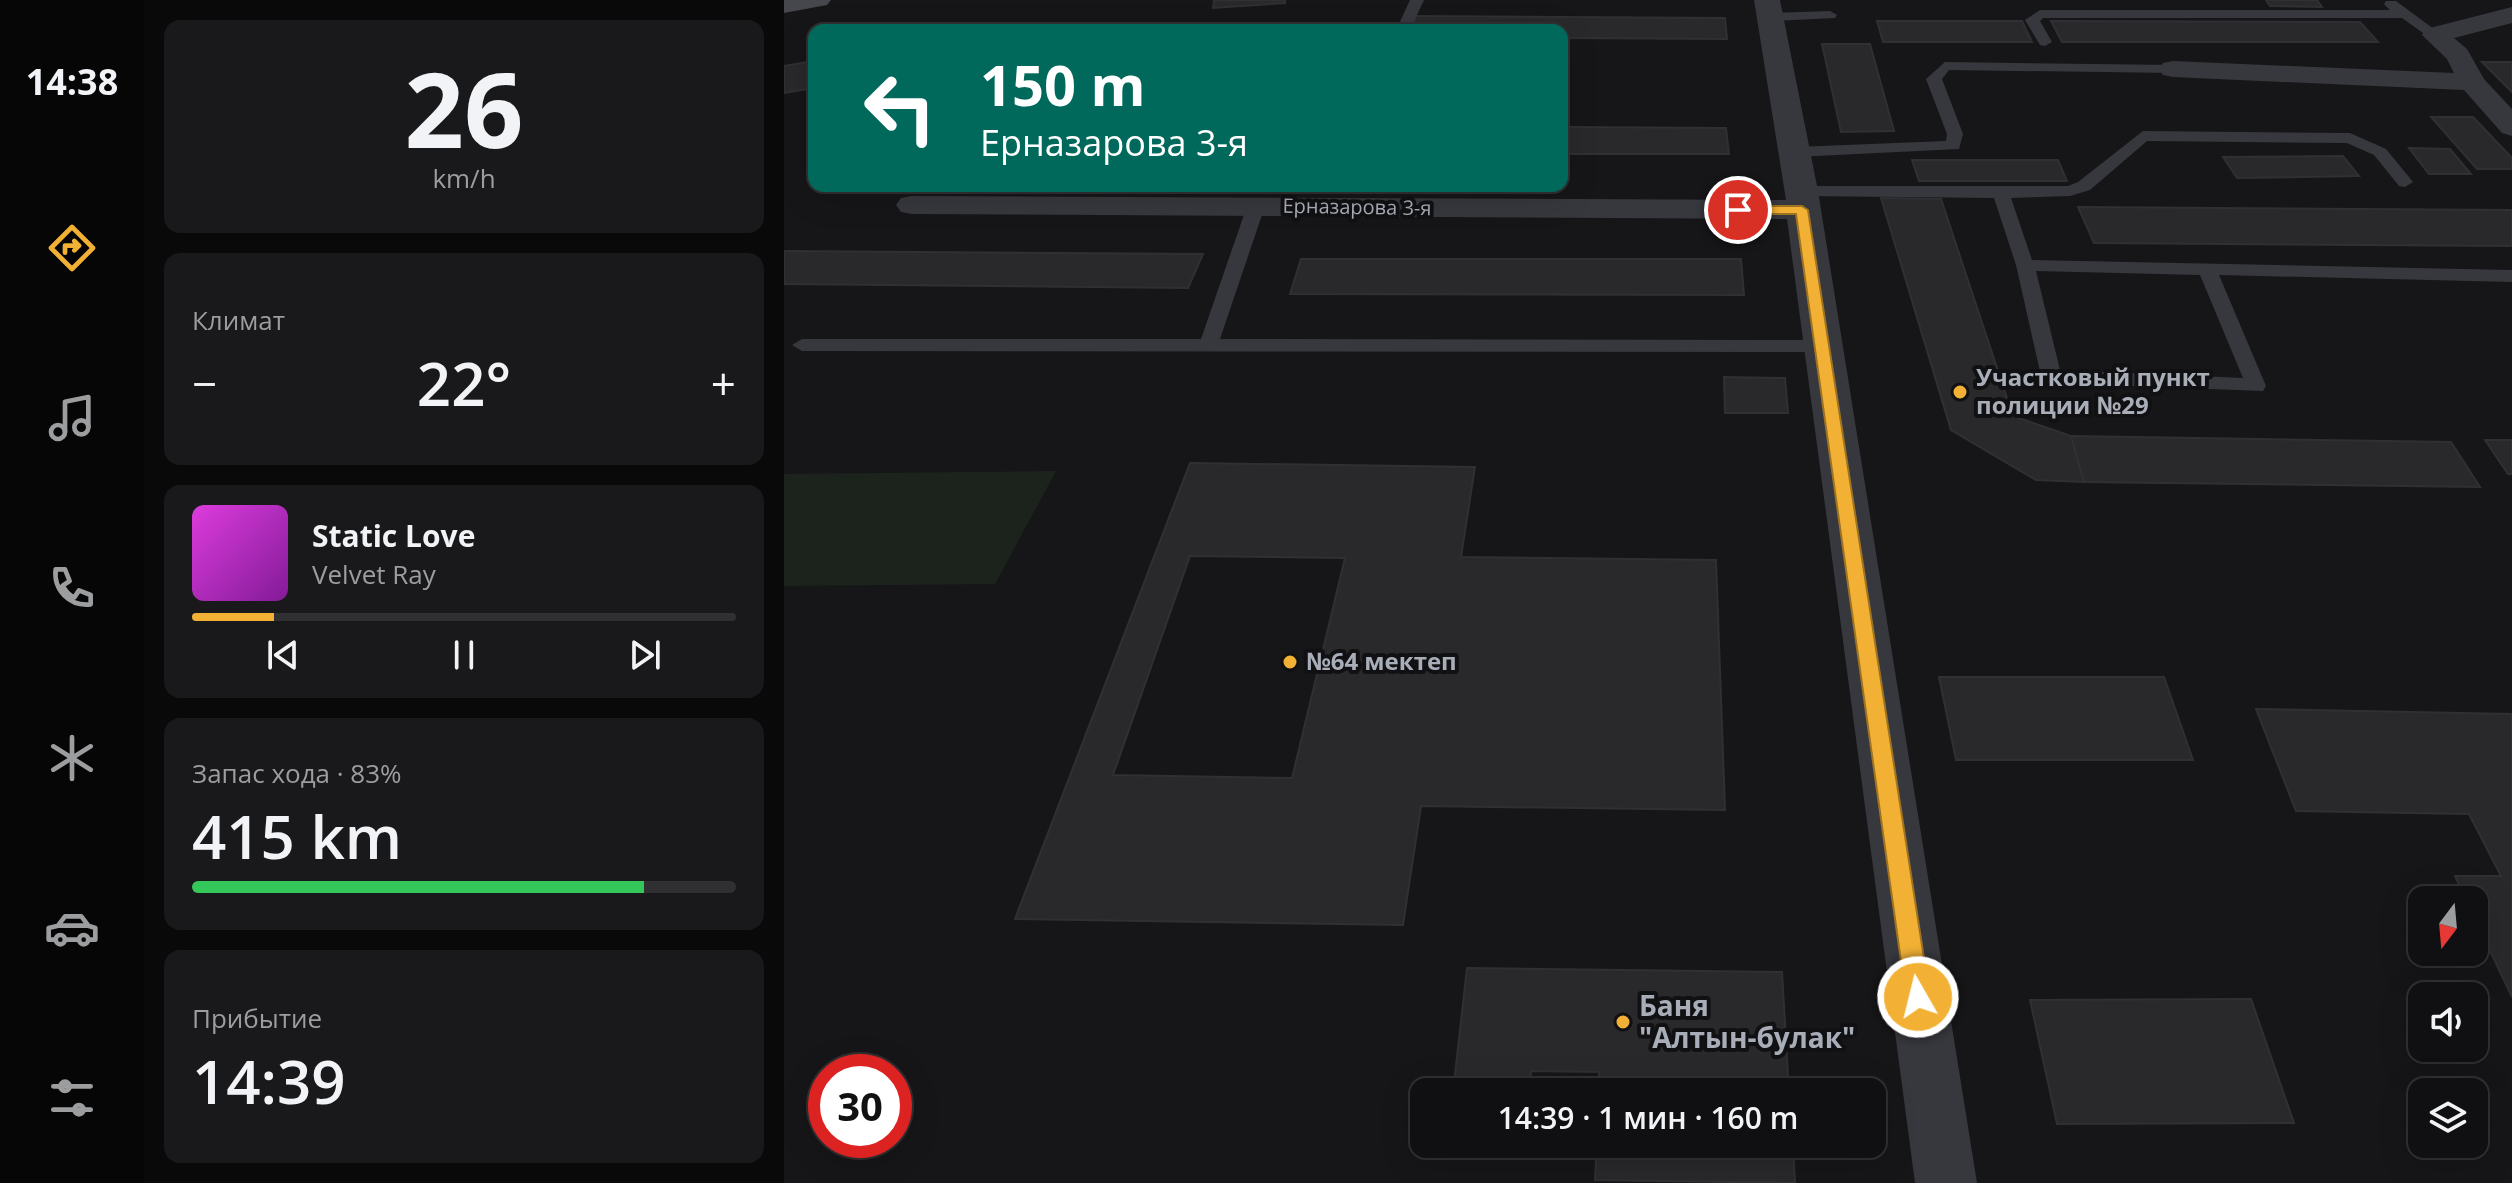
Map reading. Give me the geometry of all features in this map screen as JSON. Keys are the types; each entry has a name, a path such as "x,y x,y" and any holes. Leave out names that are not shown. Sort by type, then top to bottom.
{"main road":[{"path":"784,5 818,0"}],"street":[{"path":"1768,9 1800,184 1946,1183"},
{"path":"2435,35 2512,15"},
{"path":"2435,35 2458,55 2472,82 2512,127"},
{"path":"2173,69 2472,82"},
{"name":"Ерназарова 3-я","path":"912,205 1256,206 1800,184"}],"lane":[{"path":"1406,24 1417,0"},
{"path":"2385,0 2435,35"},
{"path":"1768,9 1830,15"},
{"path":"2045,42 2032,20 2040,14 2405,14"},
{"path":"1800,184 1953,146 1955,134 1934,79 1945,66 2173,69"},
{"path":"1800,184 2001,193 2070,191 2084,186 2143,136 2350,138 2380,152 2405,182"},
{"path":"2001,193 2025,265 2051,376 2256,386 2207,269"},
{"path":"1208,346 1256,206"},
{"path":"2025,265 2511,277"},
{"path":"802,345 1822,346"}],"shaded area":[{"path":"1056,471 995,584 784,586 784,474"}],"building":[{"path":"1214,0 1285,0 1285,3 1213,8"},
{"path":"2266,0 2317,0 2322,7 2270,6"},
{"path":"1416,16 1725,18 1727,39 1568,38 1568,24 1414,24"},
{"path":"1877,21 2022,21 2032,42 1883,42"},
{"path":"2051,21 2360,22 2378,42 2062,42"},
{"path":"1822,44 1870,44 1894,131 1841,132"},
{"path":"808,62 808,89 784,93 784,66"},
{"path":"2482,62 2512,62 2512,92"},
{"path":"2431,117 2473,117 2512,158 2512,169 2477,169"},
{"path":"1568,127 1726,128 1729,154 1568,154"},
{"path":"2409,148 2450,149 2471,174 2429,174"},
{"path":"2343,156 2359,176 2237,178 2223,157"},
{"path":"1912,160 2058,160 2067,181 1919,181"},
{"path":"1881,198 1941,199 2013,416 2071,436 2084,482 2036,480 1951,430"},
{"path":"2078,207 2512,210 2512,246 2094,243"},
{"path":"784,251 1203,254 1188,288 784,284"},
{"path":"1301,259 1741,259 1744,295 1290,294"},
{"path":"1724,377 1785,378 1788,413 1725,413"},
{"path":"2071,436 2451,442 2480,487 2084,482"},
{"path":"2485,440 2512,440 2512,474 2508,474"},
{"path":"1190,463 1475,467 1461,557 1716,560 1725,810 1421,806 1403,925 1015,919","holes":["1190,556 1345,558 1292,778 1113,775"]},
{"path":"1939,677 2164,677 2193,760 1956,760"},
{"path":"2256,709 2512,714 2512,997 2488,946 2488,886 2460,886 2455,876 2501,876 2469,814 2296,811"},
{"name":"Баня \"Алтын-булак\"","path":"1467,968 1782,972 1788,1078 1599,1078 1599,1072 1531,1071 1531,1078 1455,1078"},
{"path":"2251,999 2294,1123 2057,1124 2030,1000"},
{"path":"1596,1158 1794,1158 1795,1183 1595,1180"}],"place":[{"name":"Участковый пункт полиции №29","path":"1960,392"},
{"name":"№64 мектеп","path":"1290,662"},
{"name":"Баня \"Алтын-булак\"","path":"1623,1022"}],"route":[{"path":"1738,210 1802,210 1918,997"}]}
